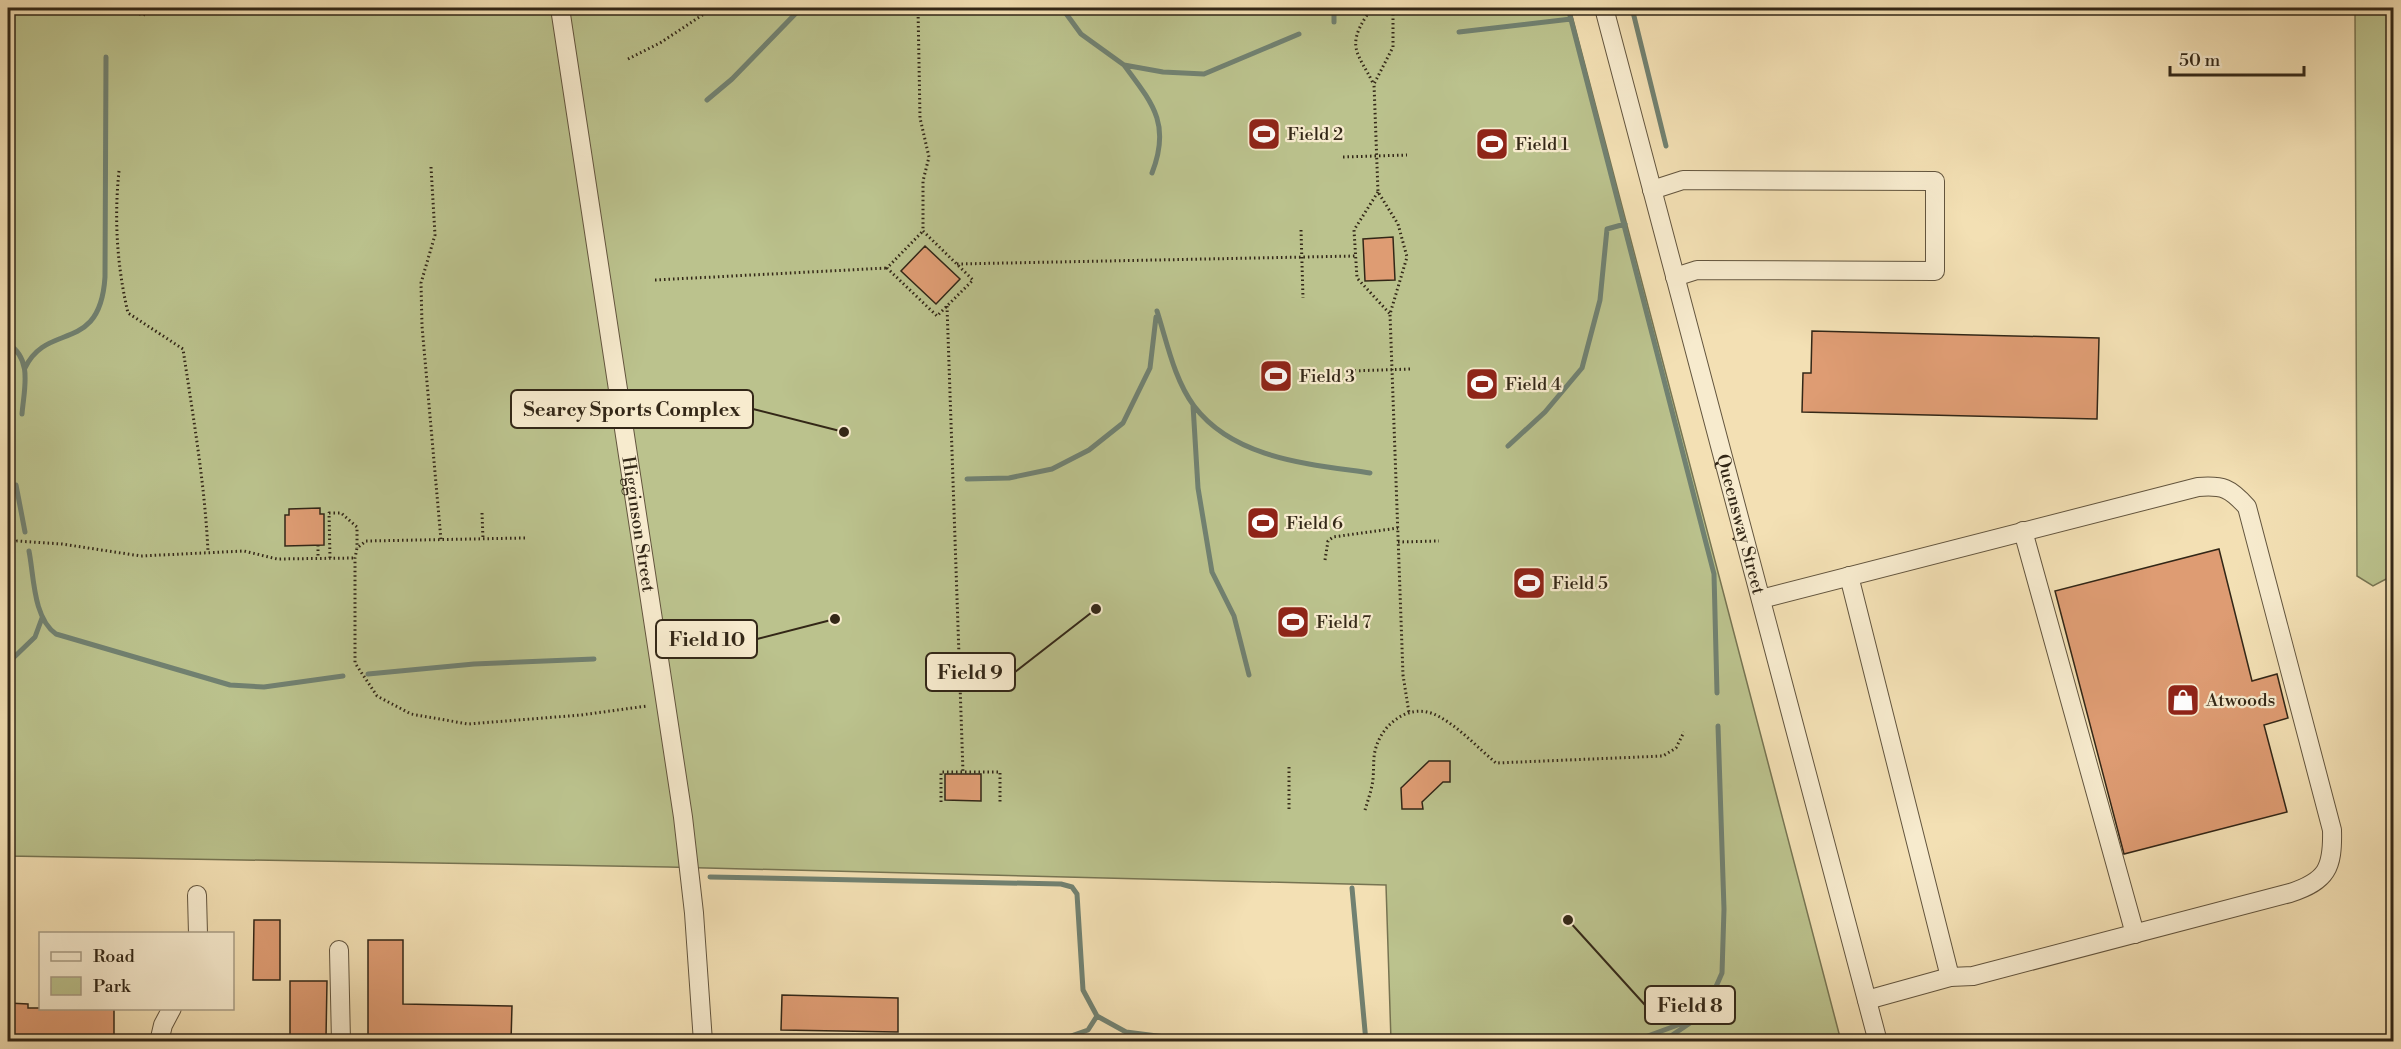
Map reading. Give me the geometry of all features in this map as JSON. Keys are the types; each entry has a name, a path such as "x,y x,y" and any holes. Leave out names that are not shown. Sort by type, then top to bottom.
{"street":[{"name":"Higginson Street","path":"560,8 667,703 694,913 703,1041"},
{"name":"Queensway Street","path":"1604,8 1878,1041"},
{"path":"1652,190 1683,180 1935,181 1935,271 1697,270 1675,277"},
{"path":"1761,599 2198,487 2219,486 2234,493 2247,507 2332,830 2333,852 2328,870 2311,886 1973,976 1950,977 1867,1000"},
{"path":"2023,531 2135,934"},
{"path":"1849,576 1950,977"},
{"path":"196,895 198,932"},
{"path":"339,950 341,1041"},
{"path":"159,1041 163,1025 171,1010"}],"path":[{"path":"90,8 148,15"},
{"path":"628,59 660,43 713,8"},
{"path":"655,280 887,268 923,231 923,181 929,157 920,118 918,8"},
{"path":"1374,84 1393,47 1393,14"},
{"path":"1366,15 1355,33 1356,49 1374,84 1378,192 1398,224 1407,256 1390,314 1403,675 1409,713"},
{"path":"1343,157 1407,155"},
{"path":"431,167 435,235 421,283 441,540"},
{"path":"119,171 116,211 120,276 128,313 183,349 196,450 205,497 208,552"},
{"path":"1378,192 1354,230 1357,278 1390,314"},
{"path":"1300,230 1303,297"},
{"path":"887,268 937,316 973,280 923,231"},
{"path":"957,264 1355,256"},
{"path":"947,306 963,772"},
{"path":"1350,371 1412,369"},
{"path":"330,558 329,513 341,513 357,527 355,663 377,696 411,714 468,724 581,716 667,703"},
{"path":"482,513 483,539"},
{"path":"1325,560 1328,541 1333,537 1398,528"},
{"path":"324,530 330,530"},
{"path":"357,548 366,541 525,538"},
{"path":"8,545 17,541 62,544 141,556 166,557 244,551 277,559 355,558"},
{"path":"1398,542 1439,541"},
{"path":"318,546 318,558"},
{"path":"1365,810 1373,781 1375,751 1379,739 1395,718 1409,713 1425,712 1438,716 1496,763 1663,756 1676,748 1684,732"},
{"path":"1289,766 1289,809"},
{"path":"941,802 941,772 1000,772 1000,804"}],"green space":[{"path":"8,8 1570,8 1841,1041 1391,1041 1386,885 668,867 8,856"},
{"path":"2355,8 2394,8 2393,509 2390,577 2373,586 2357,576"}],"building":[{"path":"1393,237 1395,280 1365,281 1363,239"},
{"path":"925,246 960,279 936,304 901,271"},
{"path":"1812,331 2099,338 2097,419 1802,412 1803,373 1811,373"},
{"path":"320,508 320,514 324,514 324,545 285,546 285,515 289,515 289,509"},
{"name":"Atwoods","path":"2219,549 2252,681 2277,674 2288,718 2264,725 2287,812 2124,854 2055,591"},
{"path":"1429,761 1450,761 1450,782 1443,782 1422,802 1423,809 1402,809 1401,788"},
{"path":"945,774 981,774 981,801 945,800"},
{"path":"254,920 280,920 280,980 253,980"},
{"path":"368,940 403,940 403,1004 512,1006 511,1041 368,1038"},
{"path":"290,981 327,981 326,1038 290,1038"},
{"path":"782,995 898,998 898,1032 781,1030"},
{"path":"8,1003 28,1004 28,1008 39,1008 39,1010 114,1010 114,1041 8,1041"}],"waterway":[{"path":"773,8 795,13"},
{"path":"707,100 732,79 801,8"},
{"path":"1062,8 1081,34 1124,65 1163,72 1204,74 1299,34"},
{"path":"1334,8 1334,22"},
{"path":"1568,8 1714,574 1717,693"},
{"path":"1632,8 1666,146"},
{"path":"1459,32 1571,19"},
{"path":"25,368 35,354 46,345 83,328 93,318 101,301 105,277 106,57"},
{"path":"1124,65 1151,103 1156,115 1160,141 1152,173"},
{"path":"1508,446 1545,412 1582,368 1600,300 1607,229 1625,224"},
{"path":"1157,311 1181,384 1194,406 1211,424 1230,438 1274,456 1370,473"},
{"path":"967,479 1009,478 1052,469 1089,450 1123,423 1150,368 1156,317"},
{"path":"8,344 16,350 24,366 22,414"},
{"path":"1193,405 1198,488 1212,572 1234,616 1249,675"},
{"path":"16,485 25,532"},
{"path":"29,551 39,607 48,627 56,634 230,685 264,687 343,676"},
{"path":"8,663 35,637 42,618"},
{"path":"368,674 474,664 594,659"},
{"path":"1662,1042 1696,1019 1711,998 1722,973 1724,909 1718,726"},
{"path":"710,877 1061,884 1072,887 1077,894 1083,990 1097,1016 1126,1032 1204,1042"},
{"path":"1352,888 1366,1042"},
{"path":"1054,1042 1088,1030 1097,1016"},
{"path":"1622,1042 1645,1037 1686,1022"}],"place":[{"name":"Field 2","path":"1264,134"},
{"name":"Field 1","path":"1492,144"},
{"name":"Field 3","path":"1276,376"},
{"name":"Field 4","path":"1482,384"},
{"name":"Searcy Sports Complex","path":"844,432"},
{"name":"Field 6","path":"1263,523"},
{"name":"Field 5","path":"1529,583"},
{"name":"Field 9","path":"1096,609"},
{"name":"Field 10","path":"835,619"},
{"name":"Field 7","path":"1293,622"},
{"name":"Atwoods","path":"2183,700"},
{"name":"Field 8","path":"1568,920"}]}
